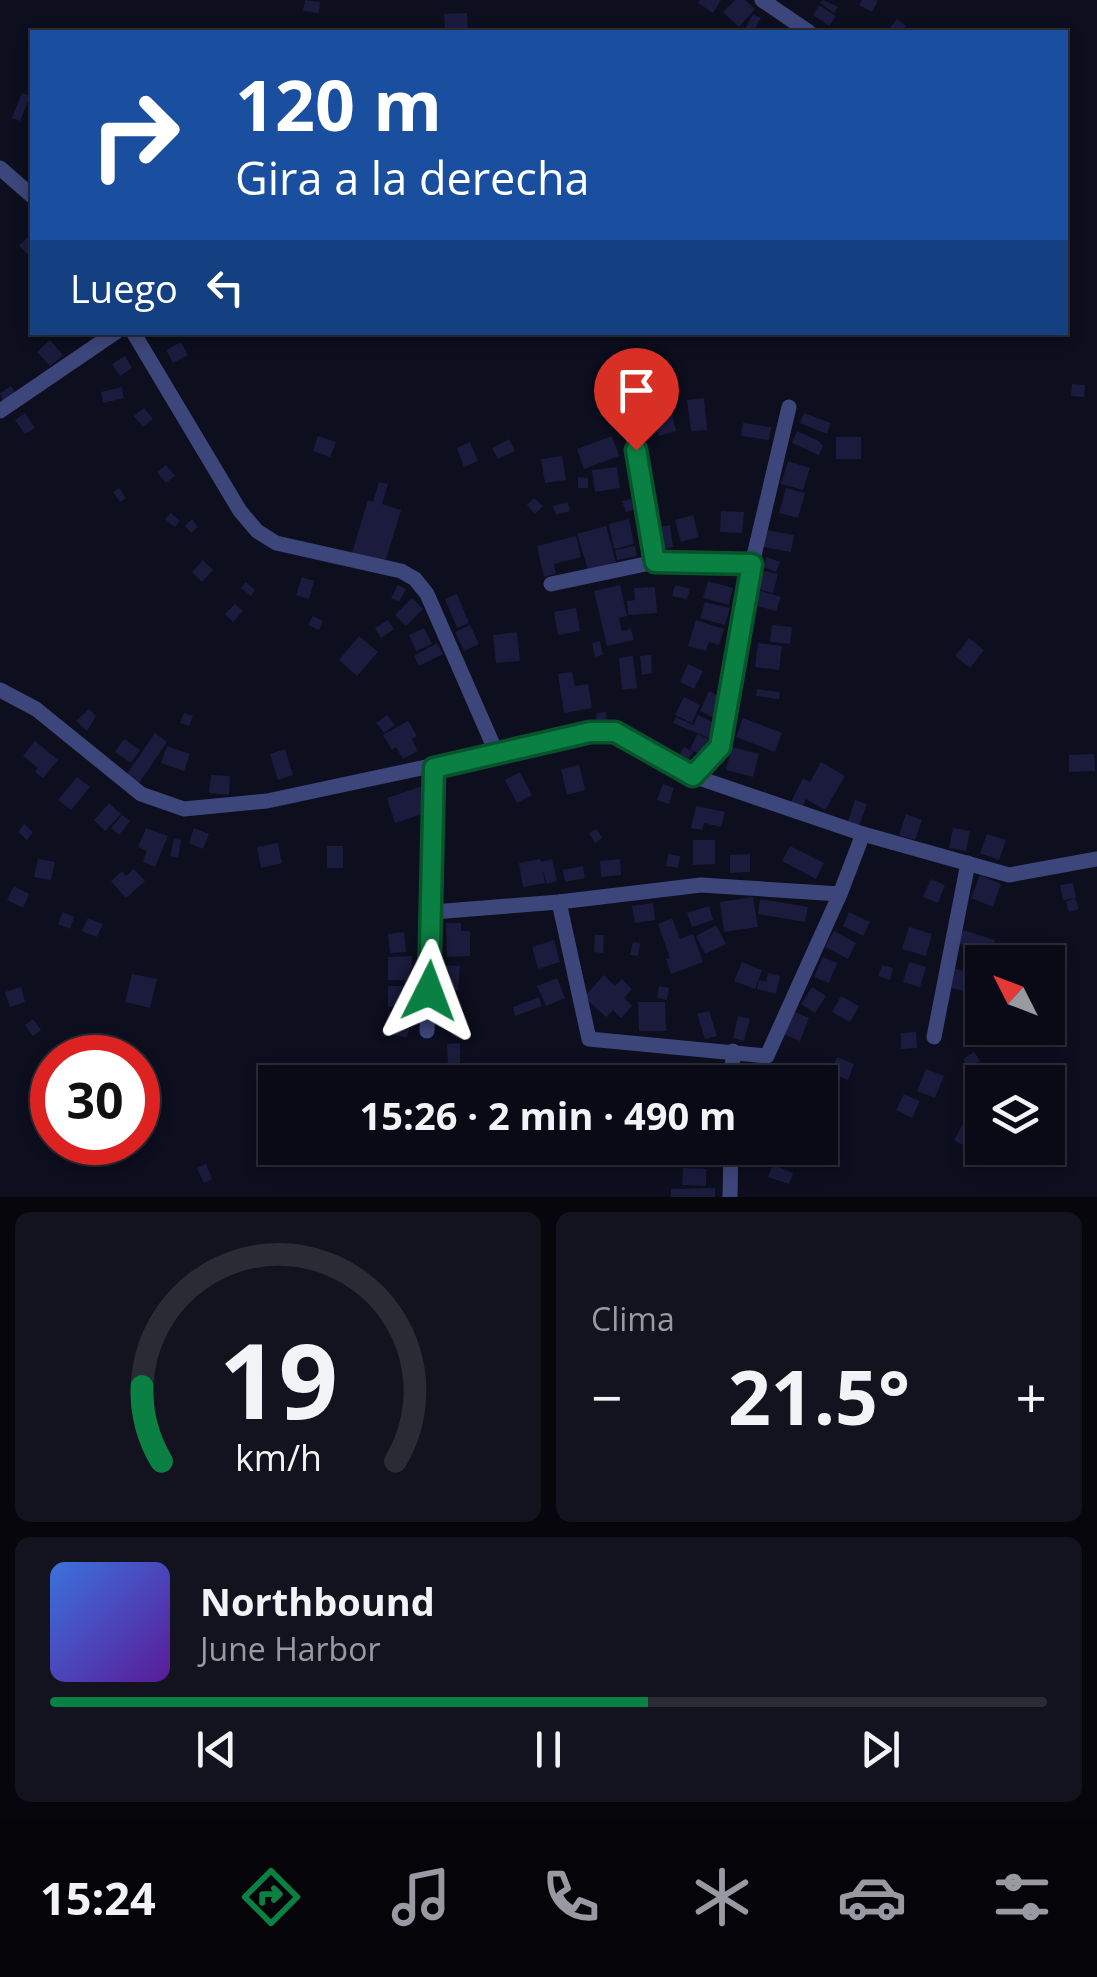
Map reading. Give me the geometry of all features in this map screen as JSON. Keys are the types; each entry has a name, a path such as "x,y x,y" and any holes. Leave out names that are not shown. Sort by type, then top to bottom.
{"street":[{"path":"762,0 806,30"},
{"path":"0,168 30,194"},
{"path":"0,411 112,335"},
{"path":"135,335 240,510 257,531 276,544 401,571 415,579 427,594 497,754"},
{"path":"693,776 720,747 752,564 789,407"},
{"path":"629,412 655,562"},
{"path":"550,584 655,562 752,564"},
{"path":"0,690 36,709 141,794 184,809 267,801 590,732 615,732 693,776 862,834 1009,875 1097,859"},
{"path":"427,1031 434,768"},
{"path":"559,902 589,1039 767,1056 840,894 862,834"},
{"path":"934,1037 968,863"},
{"path":"433,912 559,902 702,884 840,894"},
{"path":"733,1051 733,1065"},
{"path":"730,1197 731,1165"}],"building":[{"path":"305,0 320,2 319,13 303,11"},
{"path":"721,0 713,13 698,3"},
{"path":"735,0 745,0 755,9 739,27 723,12"},
{"path":"823,0 838,7 834,13 820,3"},
{"path":"862,0 878,1 872,12 859,5"},
{"path":"819,5 836,16 829,26 813,15"},
{"path":"467,13 468,30 445,30 444,14"},
{"path":"753,14 761,18 754,30 745,30"},
{"path":"897,19 906,26 903,30 888,30"},
{"path":"22,93 30,96 20,121 12,118"},
{"path":"30,236 30,252 27,254 19,245"},
{"path":"50,340 63,355 50,366 37,352"},
{"path":"181,342 188,355 173,363 166,350"},
{"path":"125,356 132,368 120,376 112,364"},
{"path":"1072,384 1085,385 1084,397 1071,396"},
{"path":"11,386 16,394 3,402 0,393"},
{"path":"122,387 124,398 103,403 101,392"},
{"path":"629,395 632,410 620,412 617,397"},
{"path":"704,398 707,430 691,431 687,400"},
{"path":"144,408 153,419 143,427 134,416"},
{"path":"671,411 676,431 659,436 653,417"},
{"path":"25,413 35,428 25,434 15,420"},
{"path":"804,413 831,423 827,434 800,423"},
{"path":"743,423 771,427 769,440 741,436"},
{"path":"797,431 819,441 823,446 819,455 792,443"},
{"path":"318,436 336,442 330,457 313,451"},
{"path":"612,436 619,456 584,469 577,449"},
{"path":"836,437 861,437 861,459 836,459"},
{"path":"509,439 515,451 498,459 492,448"},
{"path":"470,442 478,461 464,467 457,448"},
{"path":"562,456 566,480 545,483 541,459"},
{"path":"788,461 810,468 803,490 781,484"},
{"path":"166,465 175,476 166,483 157,472"},
{"path":"617,467 620,488 595,492 592,470"},
{"path":"578,477 588,478 588,488 578,488"},
{"path":"379,482 388,484 382,504 401,510 385,562 352,553 368,500 373,502"},
{"path":"119,488 126,498 120,502 113,492"},
{"path":"786,488 805,493 798,518 779,513"},
{"path":"534,498 543,506 535,514 527,505"},
{"path":"631,499 635,509 626,512 622,501"},
{"path":"568,502 570,511 556,515 553,506"},
{"path":"721,511 744,512 742,533 720,532"},
{"path":"171,513 180,521 175,527 165,519"},
{"path":"693,515 699,537 681,542 675,520"},
{"path":"192,519 198,527 191,533 185,526"},
{"path":"629,519 634,544 614,549 609,524"},
{"path":"670,525 673,547 662,549 658,527"},
{"path":"606,526 616,562 588,570 577,534"},
{"path":"766,530 794,535 791,552 763,547"},
{"path":"576,536 581,557 554,564 556,574 544,577 537,546"},
{"path":"635,546 637,556 617,560 615,550"},
{"path":"767,557 780,562 776,572 763,567"},
{"path":"203,560 213,570 202,582 192,572"},
{"path":"761,570 778,574 773,593 757,589"},
{"path":"302,577 314,581 309,599 296,595"},
{"path":"708,581 733,588 729,605 703,598"},
{"path":"246,582 255,590 251,596 241,588"},
{"path":"398,585 406,589 399,602 391,598"},
{"path":"620,585 627,616 619,618 622,631 631,629 634,640 607,646 594,591"},
{"path":"675,585 690,589 687,599 672,596"},
{"path":"655,587 657,613 628,615 627,601 635,600 634,588"},
{"path":"754,589 781,597 776,611 749,604"},
{"path":"457,594 469,623 457,628 445,599"},
{"path":"412,598 423,609 406,626 395,615"},
{"path":"705,602 730,608 725,625 700,618"},
{"path":"235,604 243,611 233,622 225,614"},
{"path":"576,608 580,631 558,635 554,612"},
{"path":"313,616 323,621 319,630 308,625"},
{"path":"388,620 394,629 381,638 375,628"},
{"path":"696,620 724,629 719,645 709,642 706,651 688,646"},
{"path":"470,625 479,644 464,651 455,632"},
{"path":"772,625 792,627 790,644 770,642"},
{"path":"424,628 432,644 416,651 409,635"},
{"path":"517,632 520,661 496,663 493,635"},
{"path":"359,636 378,652 357,676 339,660"},
{"path":"969,638 984,650 970,668 955,656"},
{"path":"600,641 603,655 595,657 592,643"},
{"path":"437,643 443,654 419,666 414,656"},
{"path":"758,643 782,646 779,670 755,667"},
{"path":"651,655 652,673 642,675 640,656"},
{"path":"633,656 637,688 622,690 619,658"},
{"path":"688,664 703,671 694,689 680,682"},
{"path":"572,672 575,686 588,684 592,708 564,713 558,674"},
{"path":"757,689 780,692 779,699 756,696"},
{"path":"709,691 723,698 714,718 700,711"},
{"path":"684,697 700,705 692,723 675,715"},
{"path":"89,709 96,716 87,731 76,721"},
{"path":"606,712 607,725 597,726 596,713"},
{"path":"184,713 193,716 189,726 180,723"},
{"path":"387,715 395,725 384,733 376,723"},
{"path":"698,715 713,722 709,738 673,723 676,717 693,725"},
{"path":"743,718 782,733 775,752 736,737"},
{"path":"408,721 417,736 412,739 418,751 403,759 383,735"},
{"path":"155,733 167,742 139,783 127,774"},
{"path":"697,734 709,739 702,755 690,750"},
{"path":"124,739 140,750 131,763 115,752"},
{"path":"35,741 58,760 43,778 35,772 38,768 23,756"},
{"path":"167,746 190,754 184,771 161,763"},
{"path":"684,747 693,752 687,762 678,757"},
{"path":"732,747 759,754 753,777 726,770"},
{"path":"285,749 293,775 278,780 270,754"},
{"path":"1094,754 1095,771 1069,772 1069,755"},
{"path":"821,762 845,776 825,810 806,799 800,811 789,806 803,778 810,782"},
{"path":"579,765 585,790 567,795 561,769"},
{"path":"520,772 532,795 517,803 505,780"},
{"path":"211,775 230,776 229,795 209,793"},
{"path":"77,777 90,787 71,810 58,800"},
{"path":"663,784 674,788 669,804 657,800"},
{"path":"423,786 432,811 395,823 387,798"},
{"path":"855,800 867,804 859,826 848,821"},
{"path":"109,803 121,814 105,831 94,820"},
{"path":"696,806 725,812 721,827 704,823 702,830 691,828"},
{"path":"906,814 922,820 915,840 899,835"},
{"path":"122,815 130,821 119,835 111,828"},
{"path":"24,824 33,832 27,840 18,832"},
{"path":"146,828 168,836 155,867 143,862 147,851 138,847"},
{"path":"194,828 209,834 203,849 189,843"},
{"path":"953,828 970,831 966,851 949,848"},
{"path":"597,829 602,838 595,843 589,833"},
{"path":"987,834 1006,840 999,860 980,853"},
{"path":"174,839 181,840 178,858 170,856"},
{"path":"693,840 715,840 715,864 693,865"},
{"path":"278,843 282,863 261,868 257,847"},
{"path":"327,846 343,846 343,868 327,868"},
{"path":"790,846 824,863 816,879 782,861"},
{"path":"668,854 680,856 678,868 666,866"},
{"path":"750,854 750,872 730,873 730,855"},
{"path":"38,859 55,862 51,880 34,877"},
{"path":"552,859 557,881 547,884 543,871 545,883 523,887 519,863"},
{"path":"620,859 621,875 601,877 600,861"},
{"path":"583,866 585,878 565,882 563,870"},
{"path":"134,869 145,881 126,898 111,881 122,871 126,876"},
{"path":"980,875 1001,884 993,907 971,898"},
{"path":"931,879 945,885 938,903 923,897"},
{"path":"1073,883 1076,898 1063,900 1060,885"},
{"path":"14,886 29,894 23,908 7,900"},
{"path":"753,897 758,927 724,932 720,902"},
{"path":"1075,898 1079,909 1069,912 1066,902"},
{"path":"760,899 808,907 805,922 758,914"},
{"path":"653,903 655,920 635,923 632,906"},
{"path":"709,906 713,920 692,927 687,913"},
{"path":"63,912 74,917 70,929 58,924"},
{"path":"849,912 870,922 863,936 843,926"},
{"path":"88,918 103,924 97,937 82,931"},
{"path":"672,918 680,939 693,934 703,962 671,974 666,959 670,958 658,924"},
{"path":"446,923 461,923 461,931 470,931 470,956 447,957"},
{"path":"716,925 726,944 705,954 696,936"},
{"path":"909,927 932,934 926,956 902,949"},
{"path":"963,930 995,940 993,945 958,943"},
{"path":"834,931 856,943 848,959 825,947"},
{"path":"404,932 406,952 390,953 388,934"},
{"path":"595,935 604,935 603,953 594,952"},
{"path":"554,940 560,962 538,969 532,947"},
{"path":"633,942 640,943 638,956 630,955"},
{"path":"412,956 412,980 388,980 388,957"},
{"path":"823,957 837,963 829,983 814,977"},
{"path":"742,962 762,970 755,989 734,981"},
{"path":"909,962 926,967 920,987 903,982"},
{"path":"439,965 460,966 458,991 438,990"},
{"path":"882,965 893,968 890,980 878,976"},
{"path":"955,969 965,971 965,991 951,988"},
{"path":"768,973 780,976 776,994 757,989 759,980 766,982"},
{"path":"132,974 157,979 150,1008 125,1002"},
{"path":"604,975 615,986 622,979 632,989 624,998 632,1006 621,1018 613,1010 606,1017 584,997"},
{"path":"557,978 565,998 546,1006 537,986"},
{"path":"388,986 405,986 406,1006 388,1007"},
{"path":"659,986 669,988 667,1000 657,998"},
{"path":"21,987 25,1002 10,1007 5,992"},
{"path":"812,987 826,996 815,1013 801,1004"},
{"path":"841,996 859,1006 850,1022 832,1012"},
{"path":"539,997 542,1006 515,1016 513,1007"},
{"path":"638,1002 665,1002 666,1031 639,1031"},
{"path":"709,1011 717,1036 705,1039 697,1014"},
{"path":"793,1011 809,1018 800,1041 783,1034"},
{"path":"398,1012 412,1015 407,1037 393,1035"},
{"path":"738,1016 750,1019 744,1041 733,1038"},
{"path":"33,1019 41,1030 32,1035 25,1025"},
{"path":"916,1032 917,1048 901,1049 901,1033"},
{"path":"460,1043 460,1064 448,1064 447,1044"},
{"path":"974,1052 980,1061 967,1065 963,1059"},
{"path":"837,1057 854,1064 848,1080 838,1076 838,1065 834,1065"},
{"path":"926,1069 944,1076 935,1098 917,1091"},
{"path":"904,1094 920,1101 912,1118 896,1110"},
{"path":"965,1121 965,1146 954,1140"},
{"path":"206,1164 212,1179 204,1183 197,1168"},
{"path":"773,1165 793,1173 789,1184 768,1177"},
{"path":"683,1168 706,1169 706,1186 682,1185"},
{"path":"715,1188 715,1197 671,1197 671,1189"}],"route":[{"path":"429,991 434,768 590,732 615,732 693,776 720,747 752,564 655,562 636,450"}]}
